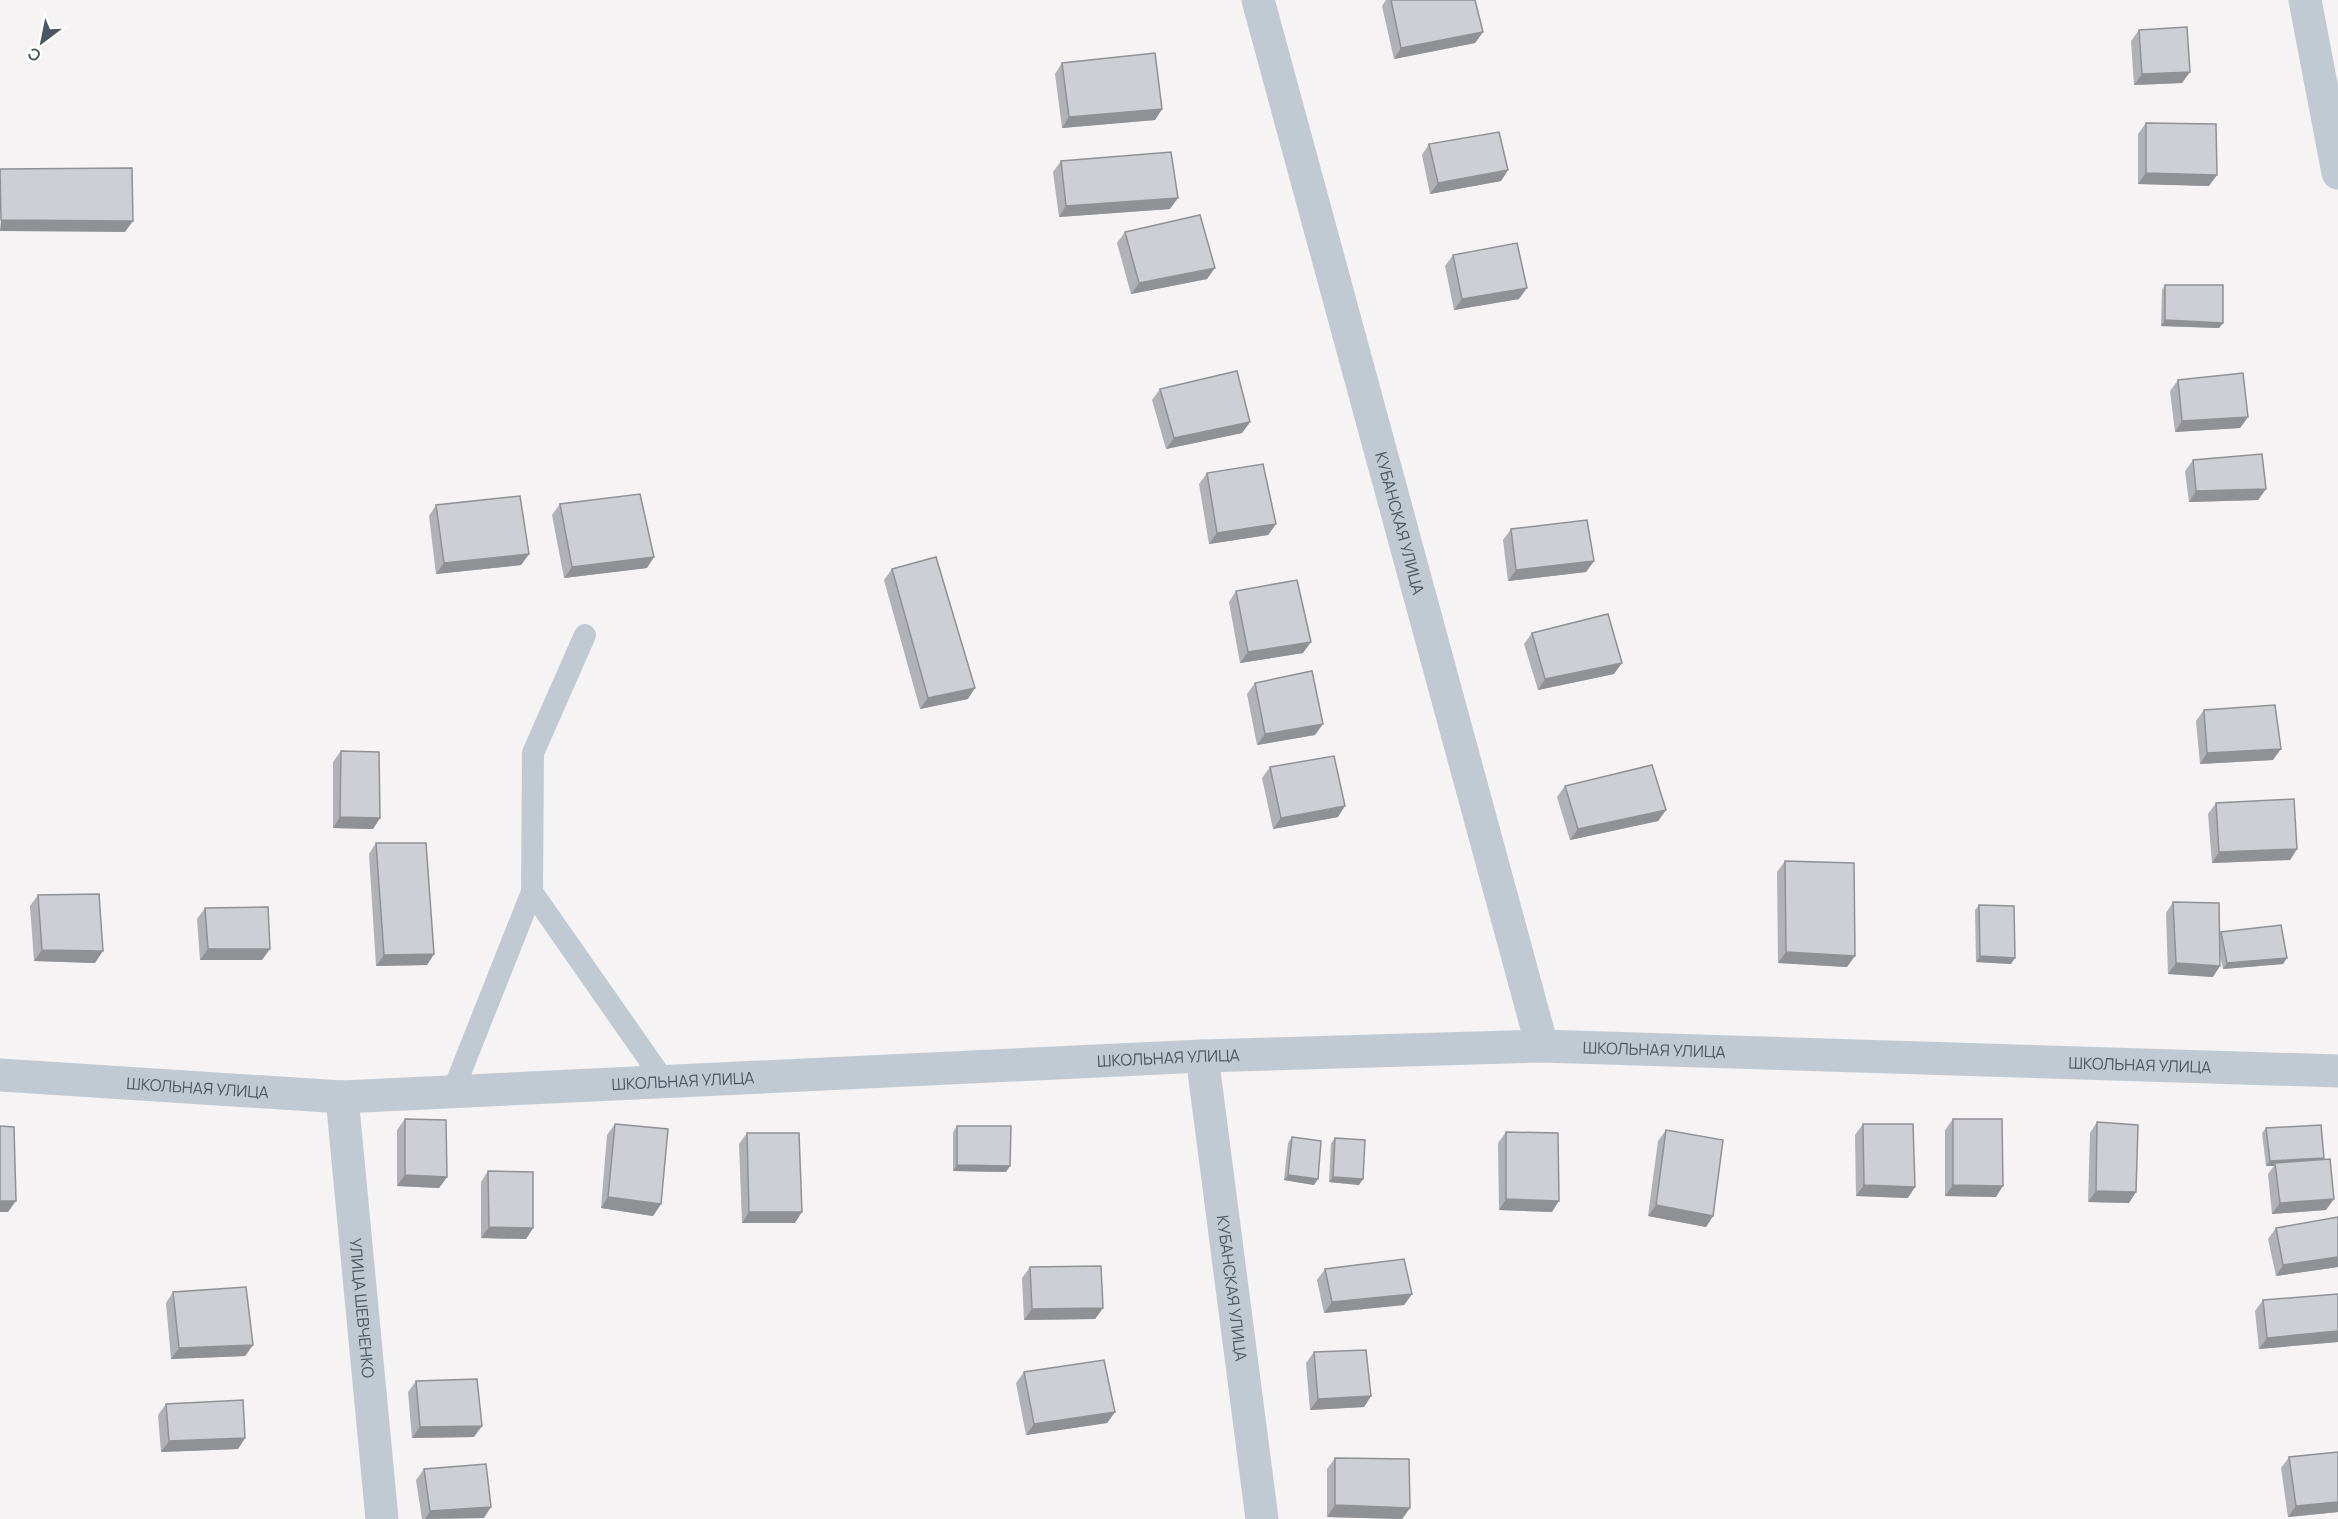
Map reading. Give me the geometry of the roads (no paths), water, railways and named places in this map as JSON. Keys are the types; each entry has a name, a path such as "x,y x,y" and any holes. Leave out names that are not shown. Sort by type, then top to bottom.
{"street":[{"name":"КУБАНСКАЯ УЛИЦА","path":"1258,0 1542,1046"},
{"path":"2305,0 2338,173"},
{"name":"ШКОЛЬНАЯ УЛИЦА","path":"0,1075 342,1096 1202,1056 1542,1046 2338,1071"},
{"name":"КУБАНСКАЯ УЛИЦА","path":"1202,1056 1262,1519"},
{"name":"УЛИЦА ШЕВЧЕНКО","path":"342,1096 382,1519"}],"lane":[{"path":"453,1091 532,892 533,753 585,635"},
{"path":"532,892 664,1081"}]}
